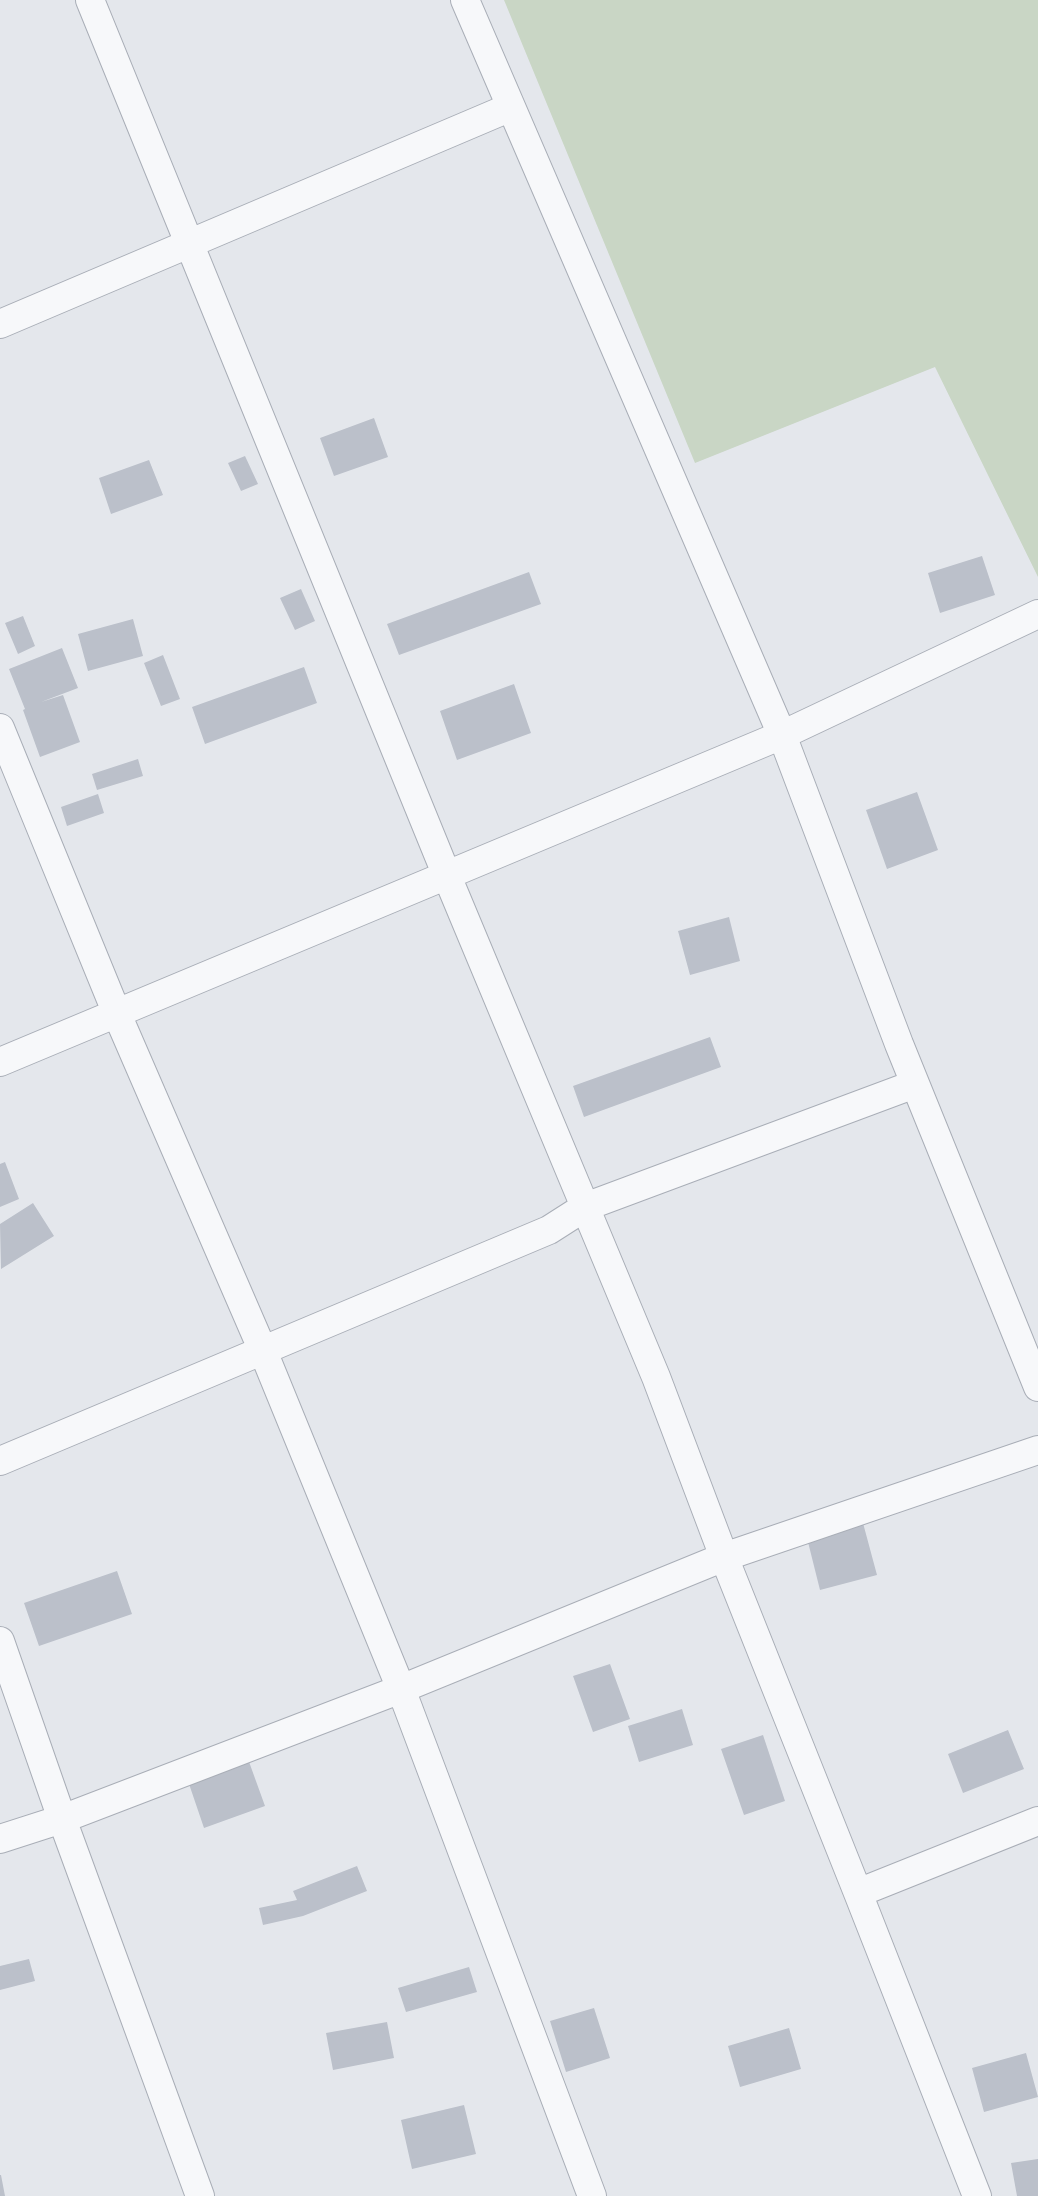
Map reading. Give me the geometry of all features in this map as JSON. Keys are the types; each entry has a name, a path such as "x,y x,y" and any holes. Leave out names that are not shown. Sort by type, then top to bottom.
{"street":[{"path":"90,0 447,876 656,1377 724,1557 976,2196"},
{"path":"465,0 782,735 915,1084 1038,1387"},
{"path":"0,324 511,107"},
{"path":"0,1062 782,735 1038,614"},
{"path":"0,728 118,1014 263,1352 401,1689 592,2196"},
{"path":"0,1460 263,1352 549,1230 585,1207 915,1084"},
{"path":"0,1838 62,1819 401,1689 724,1557 1038,1450"},
{"path":"0,1642 62,1819 200,2196"},
{"path":"858,1893 1038,1822"}],"green space":[{"path":"504,0 1038,0 1038,577 935,367 695,463"}],"building":[{"path":"374,418 388,457 334,476 320,438"},
{"path":"245,456 258,484 241,491 228,463"},
{"path":"149,460 163,495 111,514 99,478"},
{"path":"982,556 995,595 940,613 928,573"},
{"path":"529,572 541,604 399,655 387,624"},
{"path":"301,589 315,621 295,630 280,598"},
{"path":"23,616 35,646 18,654 5,623"},
{"path":"133,619 143,656 88,671 78,634"},
{"path":"62,648 78,688 41,702 63,695 80,742 40,757 23,710 25,709 9,669"},
{"path":"163,655 180,699 161,706 144,663"},
{"path":"304,667 317,703 205,744 192,707"},
{"path":"514,684 531,733 457,760 440,711"},
{"path":"138,759 143,776 97,790 92,774"},
{"path":"917,792 938,850 887,869 866,810"},
{"path":"98,794 104,813 67,826 61,807"},
{"path":"729,917 740,961 690,975 678,931"},
{"path":"710,1037 721,1067 584,1117 573,1086"},
{"path":"5,1162 19,1199 0,1207 0,1164"},
{"path":"33,1203 54,1236 1,1269 0,1224"},
{"path":"863,1523 877,1575 820,1590 807,1538"},
{"path":"117,1571 132,1614 39,1646 24,1603"},
{"path":"610,1664 630,1719 593,1732 573,1676"},
{"path":"682,1709 693,1745 639,1762 628,1726"},
{"path":"1008,1730 1024,1769 963,1793 948,1754"},
{"path":"763,1735 785,1801 744,1815 721,1749"},
{"path":"248,1759 265,1806 204,1828 188,1781"},
{"path":"357,1866 367,1891 303,1916 263,1925 259,1908 297,1900 293,1891"},
{"path":"29,1959 35,1981 0,1990 0,1966"},
{"path":"469,1967 477,1992 406,2012 398,1988"},
{"path":"594,2008 610,2058 566,2072 550,2021"},
{"path":"387,2022 394,2058 333,2070 326,2033"},
{"path":"789,2028 801,2069 740,2087 728,2046"},
{"path":"1026,2053 1038,2097 984,2112 972,2068"},
{"path":"464,2105 476,2154 412,2169 401,2120"},
{"path":"1038,2159 1038,2196 1017,2196 1011,2163"},
{"path":"1,2175 5,2196 0,2196"}]}
